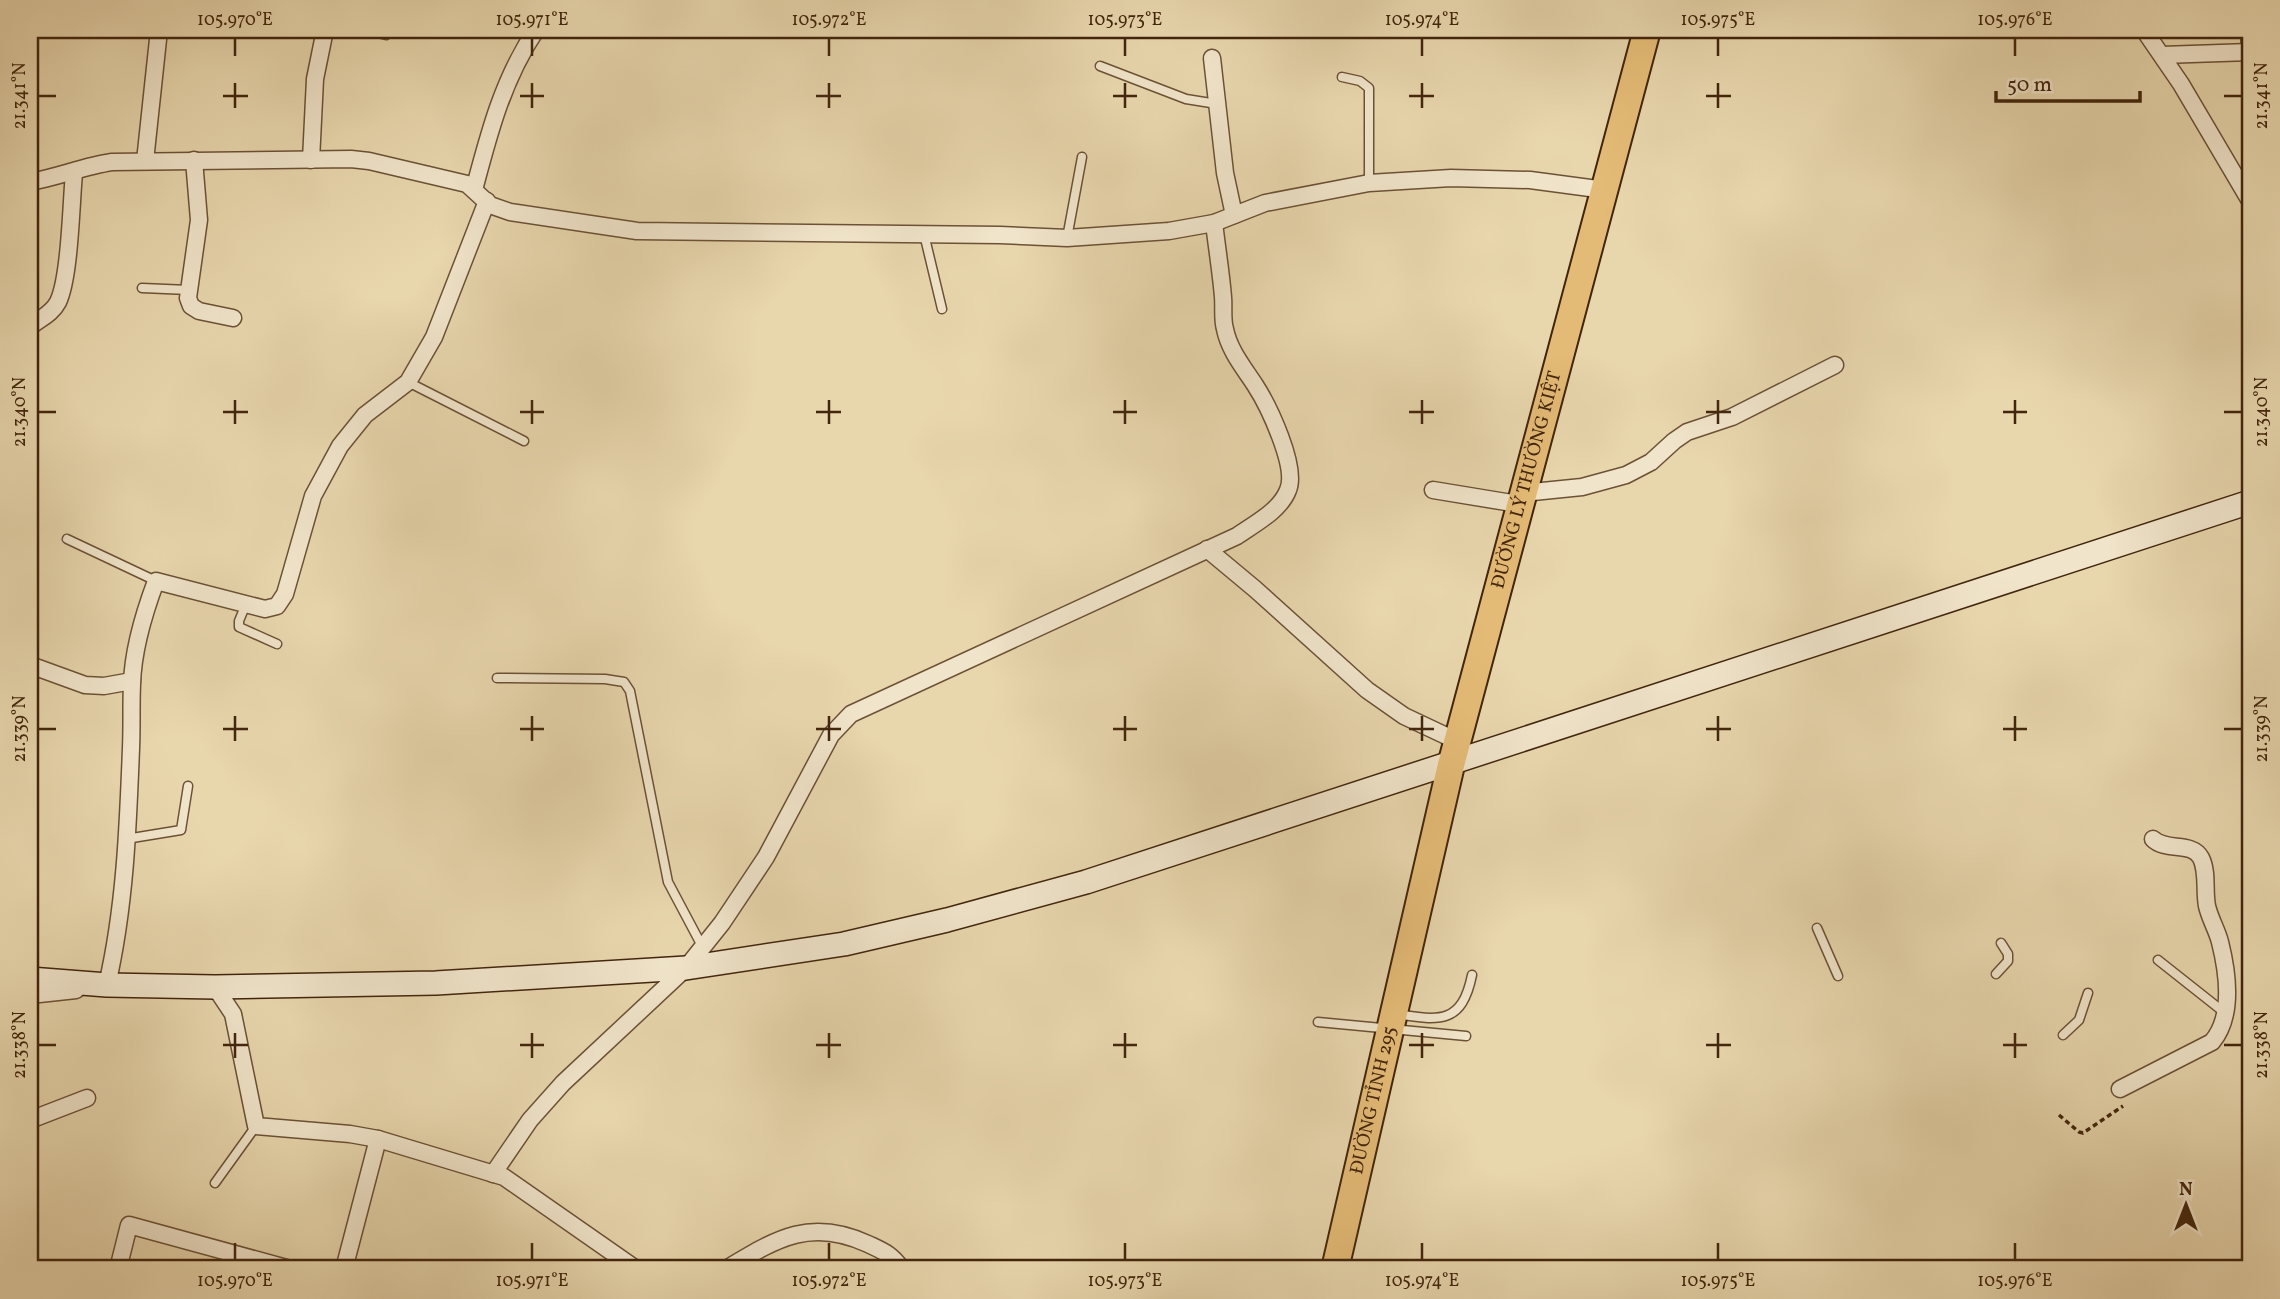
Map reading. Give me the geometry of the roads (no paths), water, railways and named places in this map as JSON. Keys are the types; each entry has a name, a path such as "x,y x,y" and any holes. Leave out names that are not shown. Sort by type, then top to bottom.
{"main road":[{"name":"ĐƯỜNG LÝ THƯỜNG KIỆT","path":"1412,931 1454,753 1605,190 1644,31"},
{"name":"ĐƯỜNG TỈNH 295","path":"1335,1269 1412,931"}],"street":[{"path":"145,161 159,30"},
{"path":"311,160 314,79 325,30"},
{"path":"474,190 492,121 505,87 536,30"},
{"path":"2144,30 2162,55 2250,201"},
{"path":"2162,55 2250,50 2249,30"},
{"path":"1212,58 1225,173 1234,215"},
{"path":"194,160 198,220 189,290 191,306 200,311 233,318"},
{"path":"30,182 74,173 91,165 145,161 369,161 467,184 487,201 510,212 637,231 1067,238 1169,231 1214,223 1265,203 1369,183 1451,178 1530,180 1605,190"},
{"path":"30,327 52,311 59,301 74,173"},
{"path":"107,985 123,897 131,745 131,681 144,614 156,580 265,609 277,606 285,594 313,496 340,446 365,415 408,382 434,337 487,201"},
{"path":"493,1174 530,1120 563,1083 686,968 722,923 766,857 831,735 851,714 1237,536 1266,517 1289,490 1287,457 1262,395 1236,355 1225,329 1224,299 1214,223"},
{"path":"1433,490 1513,503 1522,497 1626,475 1651,462 1688,432 1732,416 1835,365"},
{"path":"30,979 107,985 215,987 436,983 686,968 844,944 959,917 1086,882 1454,753 2250,502"},
{"path":"1207,549 1367,690 1454,753"},
{"path":"30,665 85,685 104,686 131,681"},
{"path":"2126,1094 2212,1042 2219,1034 2226,1014 2227,982 2220,942 2207,907 2201,857 2195,850 2179,846 2164,847 2152,839"},
{"path":"30,995 107,985"},
{"path":"215,987 233,1014 256,1126 378,1139 504,1177 636,1269"},
{"path":"30,1120 87,1098"},
{"path":"344,1269 378,1139"},
{"path":"118,1269 129,1225 289,1269"},
{"path":"726,1269 771,1243 815,1230 849,1235 892,1255 902,1269"}],"lane":[{"path":"364,30 386,35"},
{"path":"1100,66 1186,99 1217,104"},
{"path":"1342,77 1360,81 1369,88 1369,183"},
{"path":"1067,238 1082,157"},
{"path":"924,234 942,309"},
{"path":"142,288 189,290"},
{"path":"408,382 524,441"},
{"path":"67,539 156,580"},
{"path":"246,604 239,627 277,644"},
{"path":"497,678 605,679 624,682 630,691 668,882 702,946"},
{"path":"126,839 181,830 188,786"},
{"path":"1817,928 1838,976"},
{"path":"1996,974 2008,961 2008,954 2001,943"},
{"path":"2158,960 2226,1014"},
{"path":"1318,1022 1392,1022 1454,1013 1468,992 1472,975"},
{"path":"2063,1035 2079,1020 2088,993"},
{"path":"1392,1022 1466,1036"},
{"path":"215,1183 256,1126"}]}
